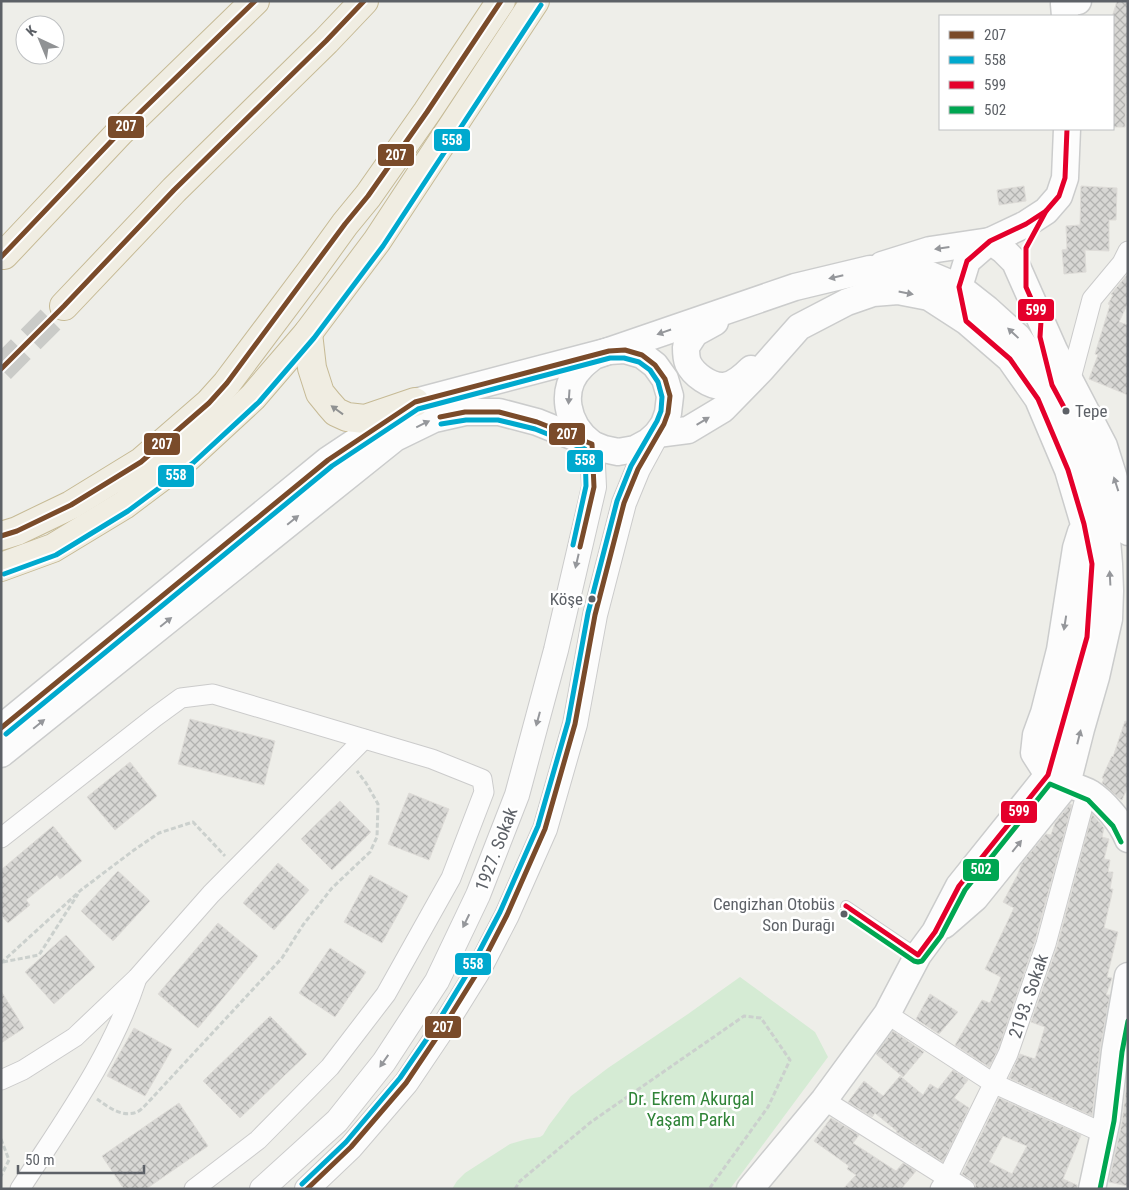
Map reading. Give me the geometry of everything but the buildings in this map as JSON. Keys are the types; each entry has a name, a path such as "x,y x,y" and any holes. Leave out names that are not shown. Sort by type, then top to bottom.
{"highway":[{"path":"4,255 120,132 255,1"},
{"path":"64,306 174,190 326,42 364,1"},
{"path":"1,536 17,531 71,505 141,462 209,403 227,383 345,224 368,196 427,112 500,1"},
{"path":"1,567 53,548 124,505 188,457 253,397 308,333 377,242 535,1"},
{"path":"308,333 312,368 320,393 336,412 347,417 365,419 415,402"}],"main road":[{"path":"1026,287 1026,248 1046,211 1059,196 1065,178 1067,130"},
{"path":"592,444 576,428 569,413 568,396 572,380 581,367 594,356 795,287 870,269 930,250 990,241 1026,224 1046,211"},
{"path":"754,1187 824,1100 887,1014 918,955 936,932 975,898 1067,784 1096,677 1110,610 1105,516 1097,484 1061,384 1040,337 1041,320 1015,262 990,241"},
{"path":"966,321 959,287 968,261 990,241"},
{"path":"870,269 928,274 959,287 987,308 1018,338 1061,384 1104,446 1128,532"},
{"path":"744,305 695,334 686,347 687,362 696,374 709,383 724,386 739,380 799,327 847,302 873,293 898,291 929,297 966,321 1010,359 1038,399 1068,470 1084,524 1076,548 1060,650 1044,713 1036,735 1034,753 1067,784 1092,794 1119,821 1128,839"},
{"path":"658,434 688,430 722,409 761,370 799,327"},
{"path":"1,728 328,460 415,402 608,351 626,350 642,355 655,365 665,379 670,396 668,413 664,424 658,434 635,449 618,452 604,450 537,422 500,412 465,412 434,419 395,438 1,754"},
{"path":"1096,677 1128,626"},
{"path":"1096,1187 1103,1133 1121,1051 1128,976"}],"street":[{"path":"1061,384 1092,300 1126,260"},
{"name":"1927. Sokak","path":"307,1189 351,1147 406,1083 478,973 506,915 545,829 575,724 595,615 624,503 638,469 658,434"},
{"name":"1927. Sokak","path":"262,1189 337,1121 384,1062 437,981 478,895 517,795 556,650 594,487 592,444"},
{"path":"1,838 182,698 213,694 432,759 482,778 484,792 455,870 386,994 330,1067 258,1140 194,1189"},
{"path":"1,1080 23,1070 74,1037 137,978 211,894 364,739"},
{"name":"2193. Sokak","path":"943,1183 1008,1054 1046,944 1067,784"},
{"path":"20,1189 85,1090 128,1006 137,978"},
{"path":"887,1014 993,1083 1103,1133"},
{"path":"824,1100 943,1183 965,1189"}],"lane":[{"path":"846,906 918,955"}],"path":[{"path":"85,1090 108,1107 122,1114 137,1112 282,958 303,925 332,888 370,852 377,837 378,804 366,783 346,758"},
{"path":"1,963 81,890 159,833 193,822 238,868"},
{"path":"1,963 39,955 81,890"},
{"path":"515,1189 520,1181 591,1122 696,1049 744,1016 762,1018 790,1060 768,1107 709,1189"},
{"path":"1,1139 10,1160 1,1176"}],"green space":[{"name":"Dr. Ekrem Akurgal Yaşam Parkı","path":"740,977 815,1032 828,1057 730,1189 452,1189 465,1173 510,1144 543,1135 571,1096 608,1068"}],"tunnel":[{"path":"1,369 64,306"}],"transit line":[{"name":"207","path":"1,257 120,132 255,1"},
{"name":"207","path":"1,369 64,306 174,190 326,41 364,1"},
{"name":"207","path":"1,536 17,531 71,505 141,462 209,403 227,383 345,224 368,196 501,1"},
{"name":"558","path":"4,574 56,555 128,511 193,463 259,402 314,338 383,246 541,5"},
{"name":"599","path":"846,906 918,955 935,932 959,886 1048,775 1087,637 1092,564 1084,524 1068,470 1038,399 1010,359 966,321 959,287 967,261 990,241 1026,224 1046,211 1059,196 1065,178 1067,130"},
{"name":"599","path":"1046,211 1026,248 1026,287 1041,321 1040,337 1052,385 1066,411"},
{"name":"207","path":"1,728 328,460 415,402 609,351 625,350 642,355 655,365 665,379 670,396 668,413 664,424 638,469 624,503 595,615 575,724 545,829 507,915 477,973 406,1083 351,1147 307,1189"},
{"name":"558","path":"6,734 332,466 418,409 610,358 624,358 639,362 650,370 658,382 662,397 661,411 631,466 617,501 588,613 568,722 538,826 500,912 470,969 433,1030 400,1078 346,1142 302,1184"},
{"name":"207","path":"440,417 465,412 499,412 537,422 592,444 594,487 580,547"},
{"name":"558","path":"441,424 466,420 498,420 535,429 585,449 586,486 573,545"},
{"name":"502","path":"842,912 914,961 922,961 941,936 965,890 1050,784 1088,800 1113,826 1121,842"},
{"name":"502","path":"1100,1189 1114,1121 1122,1052 1128,1021"}],"place":[{"name":"Tepe","path":"1066,411"},
{"name":"Köşe","path":"592,599"},
{"name":"Cengizhan Otobüs Son Durağı","path":"844,914"}]}
